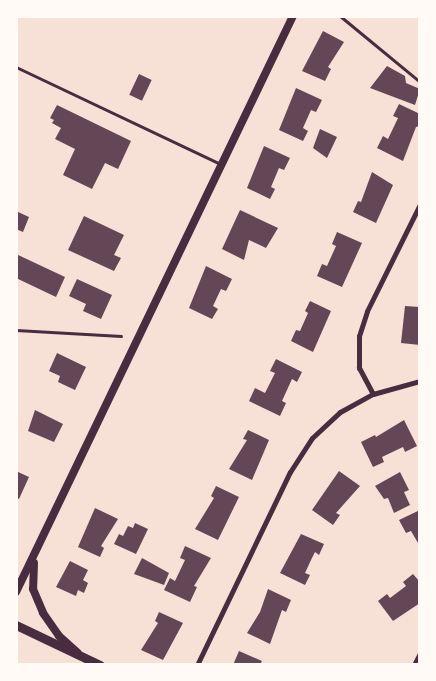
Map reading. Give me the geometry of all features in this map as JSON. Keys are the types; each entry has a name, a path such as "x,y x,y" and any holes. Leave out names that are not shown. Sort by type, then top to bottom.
{"main road":[{"path":"16,626 100,665"}],"street":[{"path":"16,592 292,16"},
{"path":"373,394 359,368 359,336 367,311 420,204"},
{"path":"197,665 301,455 312,438 340,412 373,394 420,381"},
{"path":"34,556 32,574 36,599 59,636 83,657"},
{"path":"414,665 420,653"}],"lane":[{"path":"340,16 420,82"},
{"path":"16,67 221,165"}],"path":[{"path":"16,330 121,336"}],"building":[{"path":"323,31 344,42 328,67 331,69 325,81 302,71"},
{"path":"387,66 405,76 406,83 420,89 415,105 370,88"},
{"path":"139,74 152,80 142,101 129,95"},
{"path":"296,88 322,100 316,112 311,110 303,128 308,131 303,141 279,130"},
{"path":"399,104 420,114 420,126 416,127 403,161 377,148 383,136 388,139 398,118 393,116"},
{"path":"57,105 131,141 118,169 105,163 92,189 63,175 75,149 55,139 61,128 52,123 54,120 50,118"},
{"path":"320,129 337,137 327,158 313,148"},
{"path":"264,146 290,158 284,170 279,168 271,187 275,189 270,199 247,188"},
{"path":"372,172 393,185 376,223 353,212 358,201 361,202"},
{"path":"240,210 278,228 266,248 249,240 244,260 222,249"},
{"path":"16,211 29,217 23,232 16,229"},
{"path":"84,216 124,235 114,255 121,258 114,271 68,250"},
{"path":"337,232 362,243 342,287 317,276 322,264 327,266 336,246 332,244"},
{"path":"16,254 65,277 56,297 16,278"},
{"path":"206,266 232,279 226,291 221,289 213,306 218,309 212,319 189,308"},
{"path":"77,279 112,295 101,319 83,311 86,304 69,296"},
{"path":"310,301 331,311 313,352 291,341 296,330 300,331 308,313 305,311"},
{"path":"405,306 420,307 420,345 401,343"},
{"path":"57,353 86,367 75,390 58,382 60,376 49,371"},
{"path":"276,359 302,372 297,382 292,379 282,401 286,403 280,416 249,401 255,388 265,393 275,373 270,371"},
{"path":"35,410 63,424 54,442 28,431"},
{"path":"404,420 417,446 405,452 403,447 382,457 384,462 373,467 361,442 375,435 376,437"},
{"path":"248,430 269,440 252,480 229,469 247,440 243,439"},
{"path":"16,471 29,477 19,499 16,498"},
{"path":"339,471 360,486 336,513 340,515 333,525 312,510"},
{"path":"400,472 409,490 404,492 410,505 394,513 388,498 384,499 375,486"},
{"path":"216,486 239,497 218,540 195,529 214,498 211,496"},
{"path":"95,508 118,519 101,546 104,548 100,557 78,547"},
{"path":"420,510 420,542 418,543 411,531 406,533 399,520"},
{"path":"135,523 148,529 136,554 114,544 119,534 123,536 128,526 133,528"},
{"path":"301,534 324,544 319,555 315,552 311,560 305,573 310,575 305,585 280,573"},
{"path":"185,546 211,558 194,586 197,587 190,602 164,590 170,578 175,581 185,560 180,558"},
{"path":"142,558 169,573 164,585 134,574"},
{"path":"70,561 88,570 83,580 88,583 84,593 78,590 76,596 56,587"},
{"path":"413,574 420,582 420,603 393,621 378,601 387,594 390,598 406,586 403,582"},
{"path":"268,589 291,600 286,612 282,610 270,644 247,633 260,612"},
{"path":"159,612 183,623 163,660 141,650 158,623 155,621"},
{"path":"239,651 262,661 260,665 233,665"}]}
